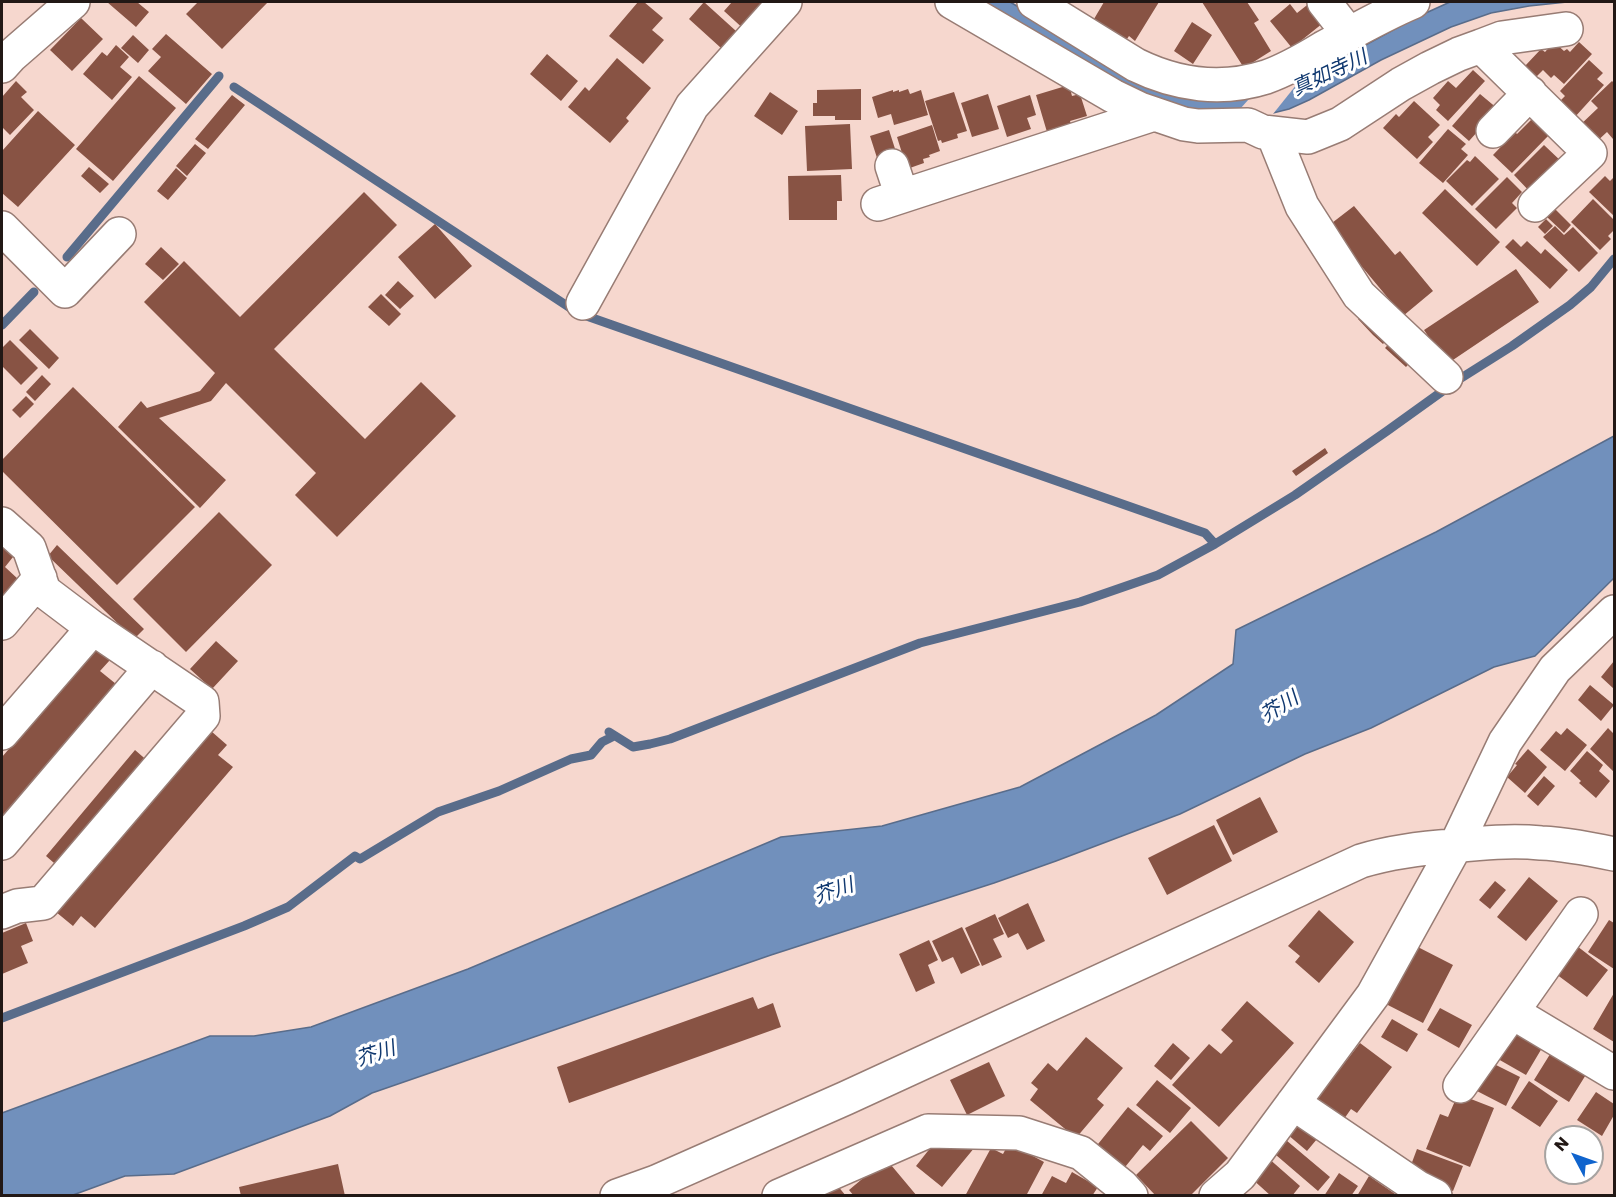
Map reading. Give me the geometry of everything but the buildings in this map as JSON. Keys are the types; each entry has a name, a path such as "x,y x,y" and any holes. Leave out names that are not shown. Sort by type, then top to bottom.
{"street":[{"path":"5,55 73,2"},
{"path":"583,303 692,106 785,2"},
{"path":"952,2 1113,96 1154,114 1198,126 1258,125 1308,137 1340,124 1401,84 1459,54 1502,38 1566,29"},
{"path":"1034,2 1136,65 1172,79 1211,85 1230,84 1282,74 1373,20 1413,2"},
{"path":"1324,2 1349,34"},
{"path":"1481,46 1590,153 1535,205"},
{"path":"1258,125 1282,74"},
{"path":"1493,131 1530,93"},
{"path":"891,188 1154,114"},
{"path":"1258,125 1302,206 1359,295 1446,377"},
{"path":"2,228 65,291 119,234"},
{"path":"2,524 29,548 44,591 93,628 202,702 203,716 43,903 17,906 2,912"},
{"path":"2,623 40,579"},
{"path":"1216,1196 1240,1175 1373,995 1456,845 1511,732 1555,669 1614,612"},
{"path":"2,733 93,628"},
{"path":"2,843 152,667"},
{"path":"617,1196 656,1182 846,1098 1361,861 1384,854 1497,842 1610,846"},
{"path":"1460,1086 1581,914"},
{"path":"1512,1012 1614,1072"},
{"path":"1293,1103 1422,1193"},
{"path":"779,1196 928,1131 1018,1133 1081,1153 1131,1196"}],"water":[{"name":"真如寺川","path":"982,2 1010,2 1113,62 1257,90 1303,79 1417,17 1450,2 1567,2 1491,13 1451,27 1381,60 1289,109 1273,113 1198,115 1143,96"},
{"name":"芥川","path":"1614,436 1614,578 1535,656 1494,667 1371,728 1305,754 1180,814 994,883 771,955 372,1093 330,1116 174,1174 125,1176 73,1195 2,1195 2,1113 210,1036 254,1036 311,1027 468,969 781,837 882,826 1020,787 1156,715 1233,664 1236,630 1436,532"}],"pier":[{"path":"1301,79 1273,114 1231,119 1258,89"}],"waterway":[{"path":"67,257 219,76"},
{"path":"234,87 578,313 1205,533 1215,544"},
{"path":"609,732 633,747 670,739 920,643 1080,602 1158,575 1215,544 1295,495 1458,380 1512,346 1570,305 1591,287 1614,259"},
{"path":"2,325 34,292"},
{"path":"2,1018 288,907 355,856 360,859 438,812 499,791 571,759 591,755 602,742 614,736"}]}
